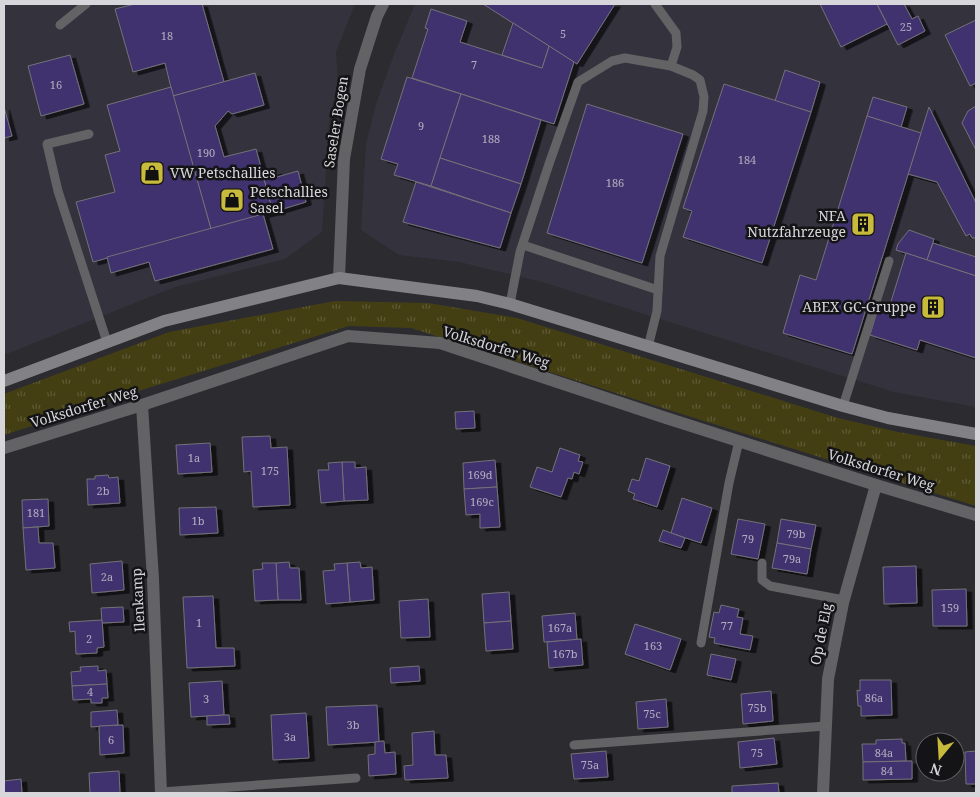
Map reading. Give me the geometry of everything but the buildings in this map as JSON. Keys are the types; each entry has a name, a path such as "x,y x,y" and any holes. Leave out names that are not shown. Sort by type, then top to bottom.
{"street":[{"name":"Saseler Bogen","path":"338,278 344,159 360,69 377,16 383,4"},
{"path":"4,381 164,321 338,278 477,296 510,304 843,406 896,419 976,434"},
{"name":"Volksdorfer Weg","path":"4,448 142,405 348,336 440,343 876,485 976,515"},
{"name":"Ilenkamp","path":"142,405 153,579 161,792"},
{"name":"Op de Elg","path":"823,793 828,679 844,600 876,485"}],"lane":[{"path":"60,24 86,4"},
{"path":"654,4 676,33 677,47 671,66"},
{"path":"510,304 522,245 578,82 612,61 625,58 671,66 694,75 700,80 704,97 703,111 660,256 655,319 648,347"},
{"path":"89,134 47,144 58,191 107,342"},
{"path":"522,245 658,290"},
{"path":"843,406 889,261"},
{"path":"700,643 729,483 739,441"},
{"path":"762,563 762,580 770,586 844,600"},
{"path":"574,745 826,726"},
{"path":"161,792 356,778"}],"shaded area":[{"path":"4,4 355,4 336,52 338,81 329,121 322,232 285,259 175,287 4,355"},
{"path":"415,4 976,4 976,407 894,392 542,282 459,262 399,255 361,230 366,144 376,104"}],"green space":[{"path":"335,301 428,303 517,318 838,418 898,432 976,446 976,506 411,328 349,326 4,435 4,394 169,332"}],"place":[{"name":"VW Petschallies","path":"152,173"},
{"name":"Petschallies Sasel","path":"232,200"},
{"name":"NFA Nutzfahrzeuge","path":"863,224"},
{"name":"ABEX GC-Gruppe","path":"933,307"}]}
